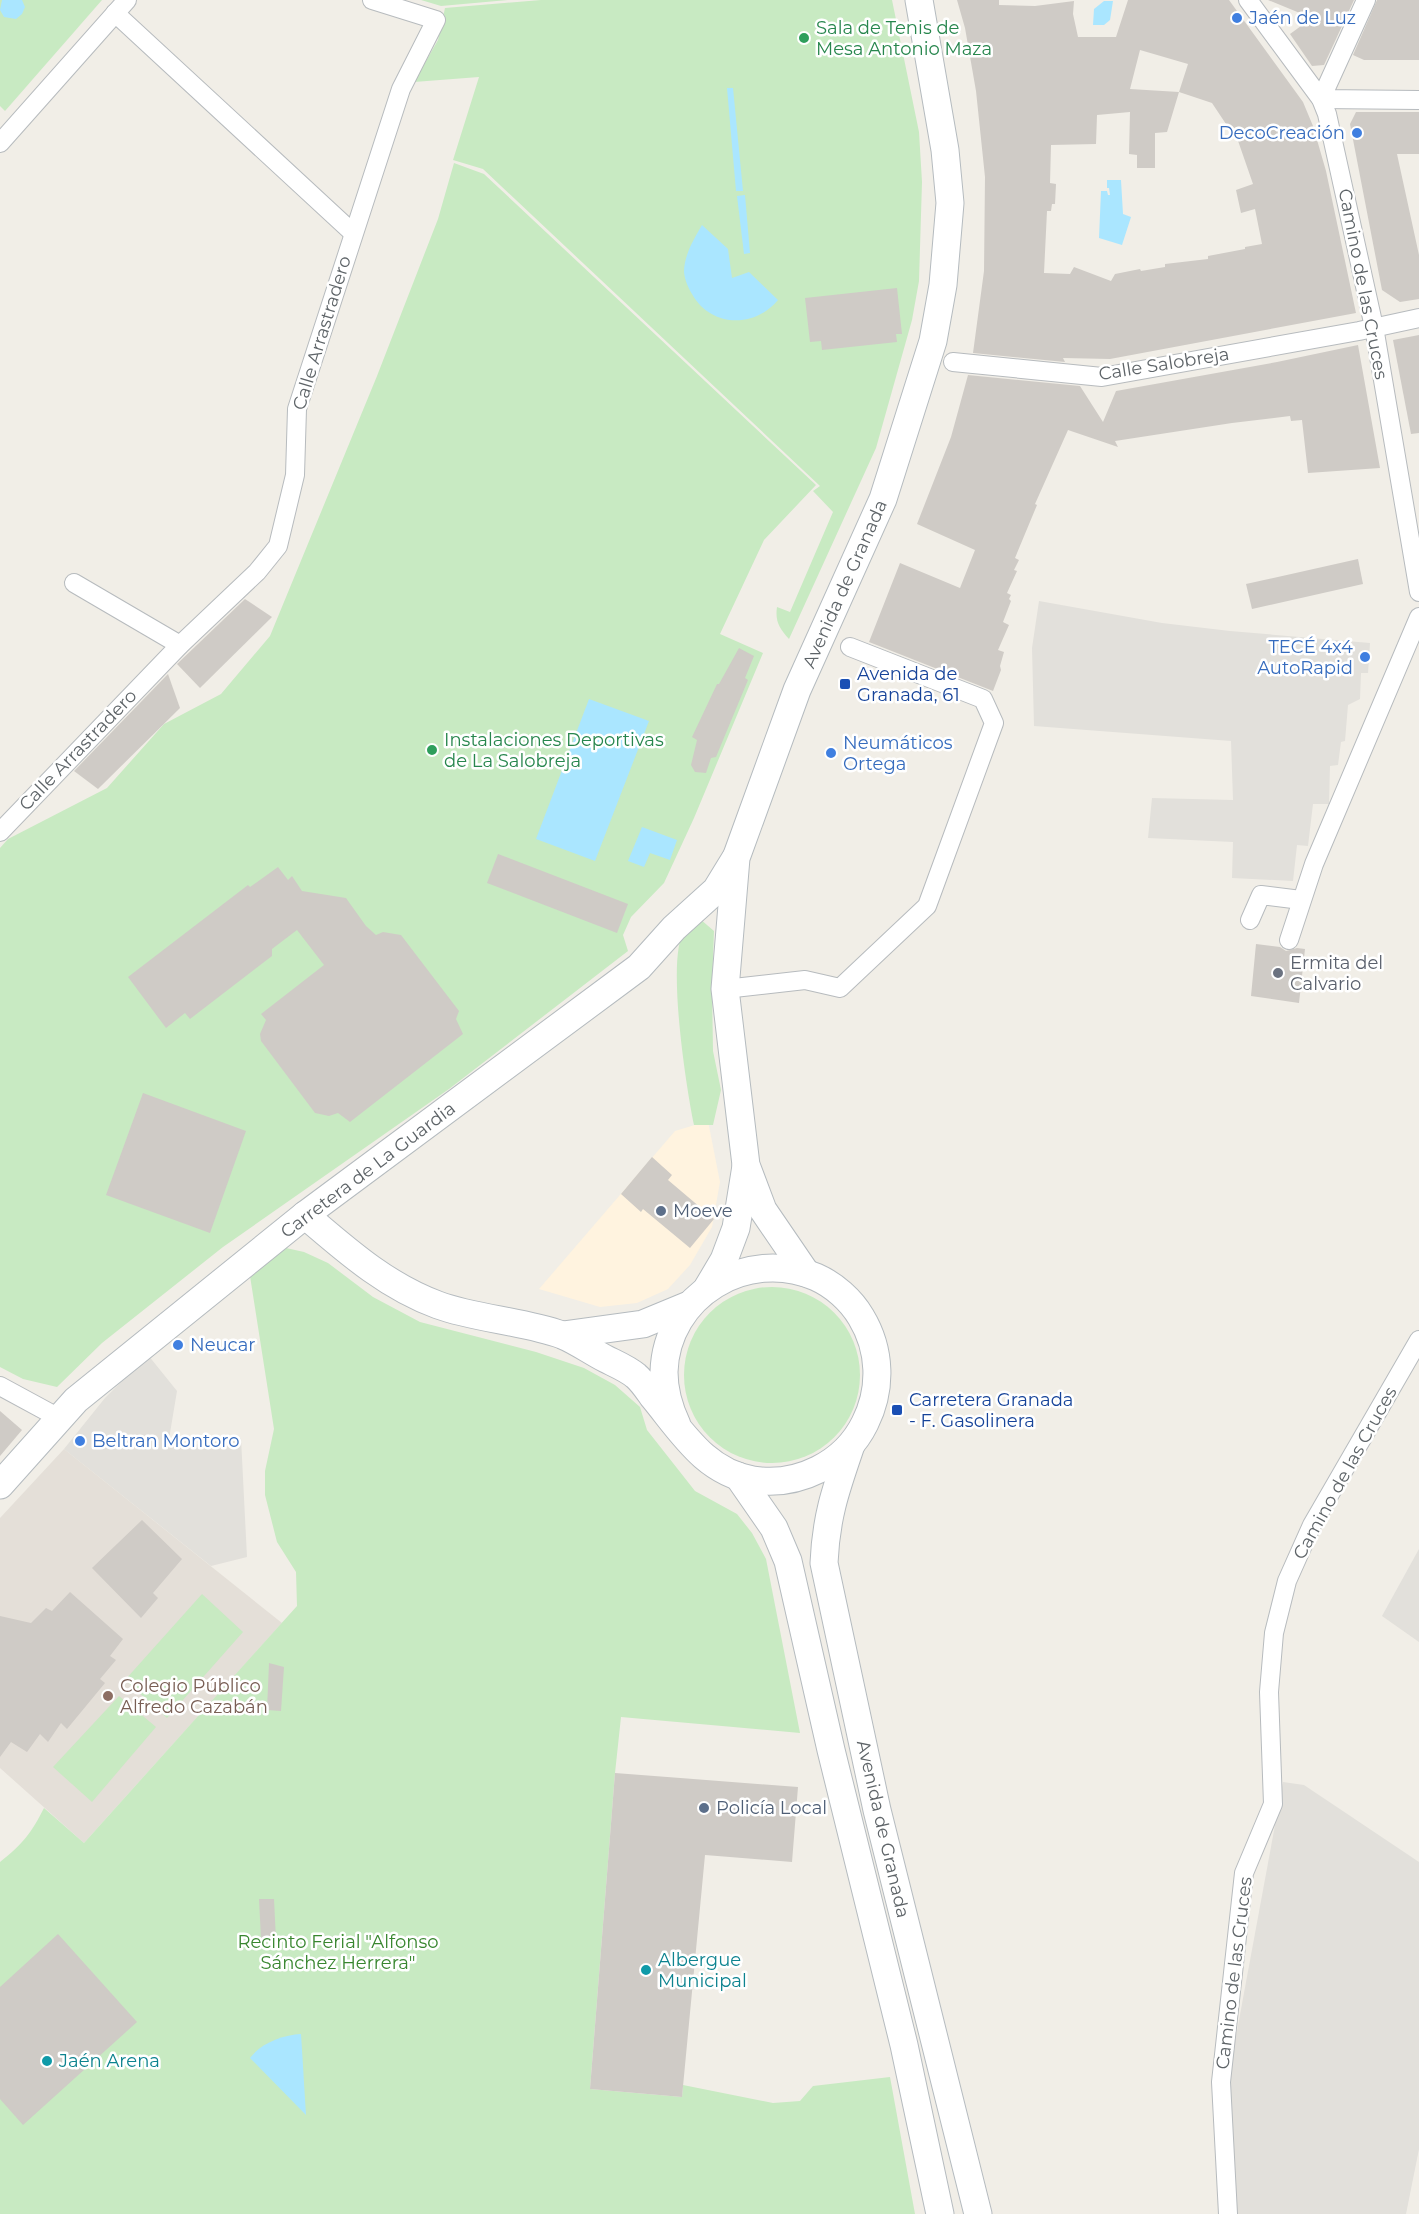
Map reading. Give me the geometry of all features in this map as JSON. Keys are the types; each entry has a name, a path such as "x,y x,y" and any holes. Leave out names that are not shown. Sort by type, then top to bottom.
{"street":[{"name":"Calle Arrastradero","path":"0,832 180,645 256,572 278,546 295,475 297,409 401,89 436,20 372,0"},
{"name":"Avenida de Granada","path":"806,1273 763,1210 746,1165 725,989 736,858 797,690 883,499 933,341 944,285 950,203 945,150 920,0"},
{"name":"Camino de las Cruces","path":"1248,0 1321,99 1333,134 1374,327 1419,592"},
{"path":"1366,0 1321,99 1419,100"},
{"path":"0,143 121,6 353,233"},
{"name":"Calle Salobreja","path":"953,362 1102,377 1419,318"},
{"path":"74,583 180,645"},
{"path":"1289,940 1314,864 1419,617"},
{"path":"725,989 805,980 840,988 927,906 994,723 983,699 850,647"},
{"name":"Carretera de La Guardia","path":"0,1485 76,1400 305,1215 639,968 674,928 716,890 736,858"},
{"path":"1250,920 1261,895 1301,900"},
{"name":"Avenida de Granada","path":"699,1296 724,1260 736,1228 746,1165"},
{"path":"305,1215 370,1269 401,1289 439,1306 563,1335 635,1375 701,1456 718,1468 738,1476 768,1481 799,1477 828,1464 852,1444 870,1414 875,1398 877,1372 874,1346 868,1330 849,1301 822,1280 789,1268 755,1268 723,1278 699,1296 643,1324 563,1335"},
{"path":"677,1425 665,1391 666,1354 675,1328 699,1296"},
{"name":"Camino de las Cruces","path":"1228,2214 1221,2082 1244,1873 1273,1804 1269,1692 1274,1633 1287,1581 1312,1525 1419,1340"},
{"path":"0,1386 59,1418"},
{"name":"Avenida de Granada","path":"852,1444 833,1497 826,1529 824,1563 877,1810 978,2214"},
{"name":"Avenida de Granada","path":"738,1476 774,1528 788,1561 831,1750 904,2045 940,2214"}],"shaded area":[{"path":"1039,601 1162,623 1370,643 1368,673 1361,673 1360,699 1348,705 1345,741 1341,742 1338,765 1330,766 1329,804 1313,804 1308,846 1297,845 1293,881 1232,878 1233,842 1148,838 1152,798 1233,800 1231,741 1034,726 1032,648"},
{"name":"Moeve","path":"708,1121 720,1182 712,1227 690,1265 668,1289 637,1303 600,1307 539,1289 675,1131"},
{"path":"148,1355 177,1391 169,1439 186,1446 241,1438 247,1557 211,1566 64,1449 105,1398"},
{"name":"Colegio Público Alfredo Cazabán","path":"64,1449 282,1623 84,1843 0,1768 0,1518"},
{"path":"1419,1549 1419,1642 1382,1616"},
{"path":"1283,1782 1304,1785 1419,1862 1419,2149 1406,2214 1237,2214 1227,2085"}],"green space":[{"path":"0,0 102,0 5,111 0,106"},
{"path":"421,0 508,0 441,6"},
{"path":"541,0 892,0 919,132 922,182 919,281 912,320 876,448 789,639 778,624 777,607 790,612 833,512 813,491 820,486 483,169 453,160 479,77 414,82 438,40 445,8"},
{"name":"Instalaciones Deportivas de La Salobreja","path":"454,163 484,174 816,485 764,540 720,634 763,653 694,818 664,883 631,917 623,935 628,951 449,1089 223,1247 102,1343 57,1387 23,1379 0,1367 0,848 8,839 107,788 164,724 221,694 270,636 377,376 438,219"},
{"path":"700,919 714,931 713,1051 721,1090 713,1125 694,1125 683,1055 677,994 679,944 685,930"},
{"name":"Recinto Ferial \"Alfonso Sánchez Herrera\"","path":"286,1248 304,1252 328,1263 373,1297 420,1322 536,1352 584,1368 615,1385 640,1407 647,1430 695,1491 737,1514 752,1533 766,1559 800,1733 621,1717 590,2089 682,2097 683,2085 773,2103 800,2101 813,2086 890,2077 915,2214 0,2214 0,1862 26,1838 44,1808 84,1843 297,1606 296,1572 277,1542 265,1495 265,1471 274,1429 250,1276"},
{"path":"772,1287 806,1294 821,1302 834,1313 845,1326 853,1341 860,1375 853,1409 845,1424 834,1437 821,1448 806,1456 772,1463 738,1456 723,1448 710,1437 699,1424 691,1409 684,1375 691,1341 699,1326 710,1313 723,1302 738,1294"},
{"path":"202,1594 243,1632 167,1718 125,1680"},
{"path":"119,1696 156,1727 92,1802 53,1767"}],"water":[{"path":"2,0 22,0 25,7 22,14 16,19 4,17 0,10"},
{"path":"1104,1 1113,1 1110,20 1104,25 1093,25 1094,9"},
{"path":"727,88 733,88 743,191 736,191"},
{"path":"1107,180 1121,180 1123,214 1131,217 1122,245 1099,238 1101,191 1107,191 1110,195"},
{"path":"745,195 750,253 744,254 737,196"},
{"path":"702,225 728,249 732,278 749,272 778,300 758,316 734,320 721,318 700,305 692,294 686,281 684,266"},
{"path":"589,699 649,721 595,861 536,839"},
{"path":"642,827 677,840 670,860 650,853 644,867 628,861"},
{"path":"301,2034 306,2115 250,2058 260,2048 273,2041"}],"building":[{"path":"957,0 999,0 999,5 1035,6 1074,1 1073,14 1078,37 1116,37 1128,0 1229,0 1303,102 1313,126 1326,171 1356,313 1110,359 1063,358 1065,362 973,353 984,271 985,177 976,91 965,28","holes":["1140,50 1188,64 1179,92 1130,89","1179,92 1212,103 1234,136 1236,135 1253,184 1236,190 1241,213 1255,209 1262,244 1208,256 1208,259 1165,264 1165,267 1115,274 1111,281 1074,267 1070,274 1044,273 1047,211 1051,211 1052,204 1055,204 1056,184 1050,183 1051,145 1096,144 1097,115 1130,112 1129,154 1137,155 1137,168 1155,168 1155,133 1167,132"]},
{"path":"1268,0 1354,0 1324,65 1312,66 1290,34 1312,18"},
{"path":"1377,0 1419,0 1419,60 1364,60 1353,55"},
{"path":"1356,112 1419,112 1419,154 1397,154 1419,255 1419,299 1400,302 1382,290 1350,124"},
{"path":"897,288 902,334 896,334 897,342 822,350 821,341 810,342 805,298"},
{"path":"1419,335 1419,433 1411,434 1393,340"},
{"path":"1358,345 1380,468 1308,473 1302,420 1291,421 1290,416 1115,441 1118,447 1068,430 1035,504 1037,505 1015,558 1019,560 1014,570 1017,571 1007,593 1011,595 1009,599 1011,601 1003,622 1009,625 998,650 1004,652 1001,670 993,691 869,642 900,563 960,588 975,550 917,524 951,437 968,375 1080,386 1103,422 1116,391"},
{"path":"1358,559 1363,584 1252,609 1246,584"},
{"path":"245,599 272,617 200,688 177,664"},
{"path":"739,648 754,656 745,678 748,680 716,757 711,758 706,773 695,772 691,765 697,740 692,737 717,684"},
{"path":"168,674 180,708 98,789 74,771"},
{"path":"498,854 628,904 617,933 487,883"},
{"path":"278,867 288,880 292,876 302,891 346,898 366,926 376,935 383,932 401,935 459,1011 456,1019 463,1034 350,1122 338,1113 329,1116 315,1113 261,1041 260,1034 266,1020 261,1014 324,965 297,930 272,949 272,956 190,1019 185,1013 166,1028 128,977 248,885 250,887"},
{"name":"Ermita del Calvario","path":"1256,944 1280,947 1286,951 1297,948 1305,949 1299,1003 1251,996"},
{"path":"143,1093 246,1131 210,1233 106,1195"},
{"path":"652,1157 672,1175 668,1180 714,1219 690,1248 643,1209 641,1212 621,1194"},
{"path":"0,1411 22,1430 0,1456"},
{"path":"142,1520 182,1559 153,1593 158,1598 141,1618 92,1568"},
{"path":"70,1592 123,1639 110,1656 116,1660 100,1679 105,1683 67,1729 61,1723 48,1742 40,1734 27,1752 11,1742 0,1757 0,1616 31,1623 46,1608 52,1611"},
{"path":"269,1663 284,1667 281,1711 267,1710"},
{"name":"Albergue Municipal","path":"615,1773 798,1787 792,1862 705,1855 682,2097 590,2089"},
{"path":"259,1899 274,1899 276,1940 261,1939"},
{"name":"Jaén Arena","path":"58,1934 137,2022 23,2125 0,2099 0,1987"}],"place":[{"name":"Jaén de Luz","path":"1237,18"},
{"name":"Sala de Tenis de Mesa Antonio Maza","path":"804,38"},
{"name":"DecoCreación","path":"1357,133"},
{"name":"TECÉ 4x4 AutoRapid","path":"1365,657"},
{"name":"Avenida de Granada, 61","path":"845,684"},
{"name":"Instalaciones Deportivas de La Salobreja","path":"432,750"},
{"name":"Neumáticos Ortega","path":"831,753"},
{"name":"Ermita del Calvario","path":"1278,973"},
{"name":"Moeve","path":"661,1211"},
{"name":"Neucar","path":"178,1345"},
{"name":"Carretera Granada - F. Gasolinera","path":"897,1410"},
{"name":"Beltran Montoro","path":"80,1441"},
{"name":"Colegio Público Alfredo Cazabán","path":"108,1696"},
{"name":"Policía Local","path":"704,1808"},
{"name":"Albergue Municipal","path":"646,1970"},
{"name":"Jaén Arena","path":"47,2061"}]}
